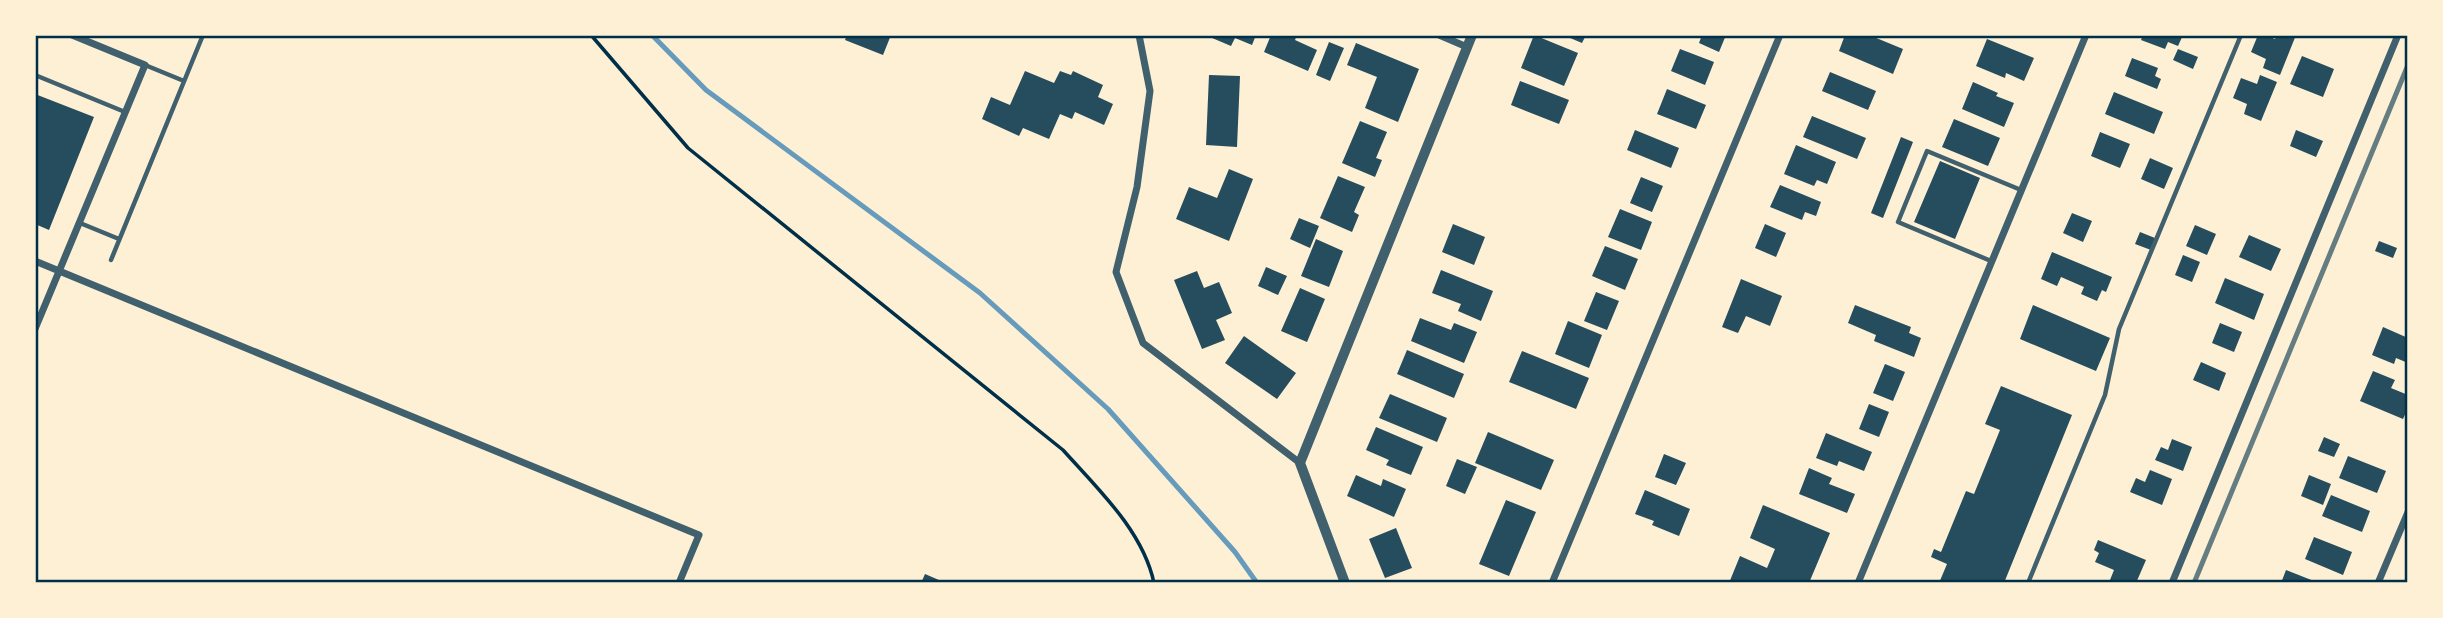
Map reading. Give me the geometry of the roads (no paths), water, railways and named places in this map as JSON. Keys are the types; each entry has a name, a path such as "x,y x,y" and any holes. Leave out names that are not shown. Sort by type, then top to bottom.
{"street":[{"path":"35,329 145,65 72,35"},
{"path":"1139,35 1150,91 1137,187 1115,272 1143,343 1300,463 1345,583"},
{"path":"1439,35 1467,47"},
{"path":"1300,463 1472,35"},
{"path":"1552,583 1780,35"},
{"path":"1858,583 2086,35"},
{"path":"2172,583 2398,35"},
{"path":"35,261 699,535 679,583"},
{"path":"2378,583 2408,512"}],"lane":[{"path":"111,260 203,35"},
{"path":"2028,583 2105,395 2119,329 2241,35"},
{"path":"145,65 184,81"},
{"path":"35,75 125,112"},
{"path":"1992,261 1898,222 1927,151 2021,191"},
{"path":"79,222 119,239"}],"waterway":[{"path":"652,35 706,90 980,293 1108,409 1235,552 1257,583"}],"railway":[{"path":"2194,583 2408,65"}]}
